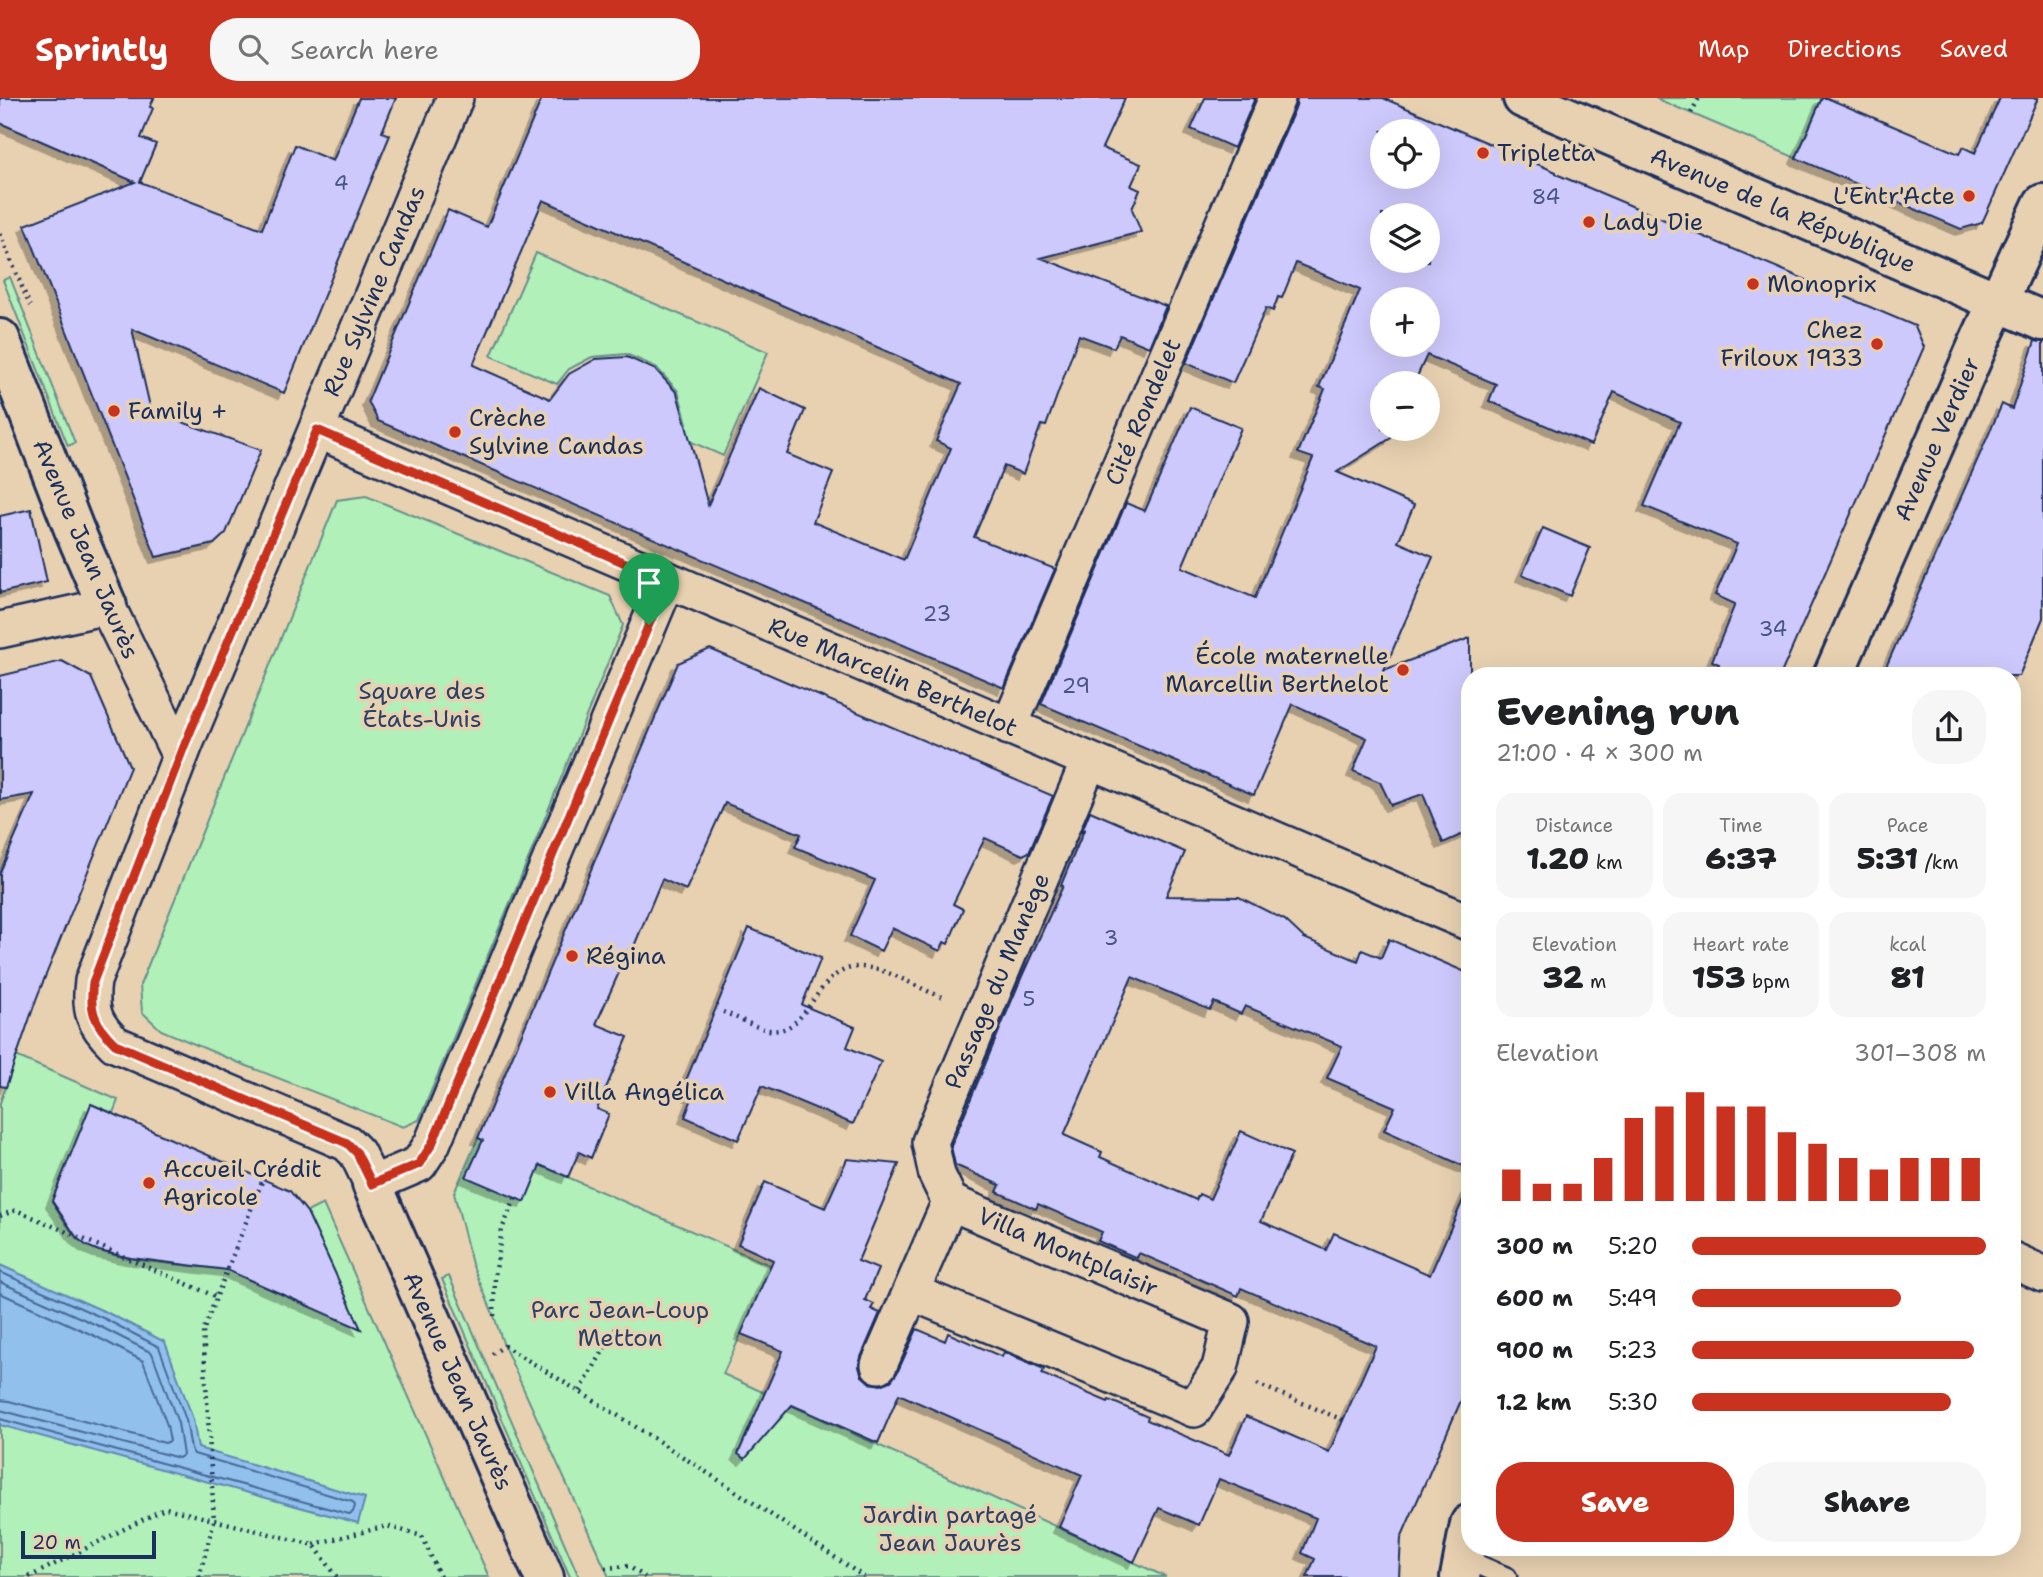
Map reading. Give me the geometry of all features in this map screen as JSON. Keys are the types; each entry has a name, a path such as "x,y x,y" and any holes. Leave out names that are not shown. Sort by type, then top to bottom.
{"main road":[{"name":"Avenue de la République","path":"1523,98 2043,321"},
{"name":"Avenue Verdier","path":"1837,667 1997,302 2043,204"},
{"name":"Avenue Jean Jaurès","path":"0,339 107,606"},
{"name":"Avenue Jean Jaurès","path":"372,1184 544,1577"}],"street":[{"name":"Rue Sylvine Candas","path":"372,1184 357,1153 347,1143 115,1044 103,1033 94,1018 91,999 93,982 180,756 455,98"},
{"name":"Cité Rondelet","path":"1009,727 1277,98"},
{"name":"Rue Marcelin Berthelot","path":"317,430 1461,919"},
{"path":"372,1184 419,1164 432,1144 667,581"},
{"path":"0,630 107,606"},
{"name":"Avenue Jean Jaurès","path":"107,606 180,756"},
{"name":"Passage du Manège","path":"950,1202 937,1175 930,1142 1089,761"},
{"name":"Villa Montplaisir","path":"879,1365 950,1202 1231,1321 1220,1368 1194,1409 911,1292"},
{"path":"2021,1264 2043,1274"}],"lane":[{"path":"1469,1556 1507,1577"}],"path":[{"path":"1691,113 1699,98"},
{"path":"723,1012 770,1030 789,1027 811,1005 822,986 837,972 859,967 880,970 942,997 985,1011"},
{"path":"199,1577 214,1521 203,1331 263,1179"},
{"path":"494,1316 495,1277 502,1229 516,1197"},
{"path":"0,1216 16,1210 217,1297"},
{"path":"580,1391 618,1325"},
{"path":"488,1356 504,1346 580,1391 864,1577"},
{"path":"1220,1368 1343,1420"},
{"path":"29,1577 166,1508 314,1545 387,1525 422,1536 440,1577"},
{"path":"314,1545 337,1577"},
{"path":"605,1568 628,1566 645,1577"}],"green space":[{"path":"1655,98 1822,98 1796,158"},
{"path":"536,253 768,352 723,456 685,439 687,423 678,391 656,367 626,354 592,357 569,369 557,384 491,356"},
{"path":"10,277 75,443 68,446 3,280"},
{"name":"Square des États-Unis","path":"366,496 610,596 623,625 419,1120 403,1127 161,1030 142,1012 140,985 337,500"},
{"path":"16,1056 118,1100 113,1113 91,1104 52,1201 76,1237 86,1245 117,1256 154,1262 202,1267 205,1260 341,1321 350,1321 351,1307 307,1212 323,1204 489,1577 0,1577 0,1103"},
{"name":"Parc Jean-Loup Metton","path":"478,1138 772,1266 723,1374 1166,1577 609,1577 504,1346 472,1264 454,1193"},
{"path":"449,1276 579,1577 570,1577 442,1279"}],"water":[{"path":"0,1265 108,1313 165,1342 193,1419 198,1448 365,1498 358,1523 0,1425"}],"building":[{"path":"0,98 154,98 150,107 153,108 141,138 156,144 140,182 262,229 295,145 333,161 359,98 396,98 382,132 390,135 284,393 132,329 151,411 261,450 226,533 214,544 156,557 25,225 135,182 0,123"},
{"path":"542,98 1125,98 1102,148 1141,164 1131,186 1140,190 1132,209 1141,232 1041,258 1166,306 1149,347 1120,335 1114,348 1079,335 1046,426 1041,425 1023,474 1004,466 974,537 1055,569 1004,688 378,421 368,401 448,210 487,227","holes":["543,200 961,384 936,441 951,448 904,560 813,522 833,473 787,454 805,410 759,388 708,505 677,393 656,370 627,357 596,359 569,374 550,399 473,365"]},
{"path":"1205,98 1255,98 1234,148 1191,129"},
{"path":"1297,98 1383,98 1432,119 1370,119 1370,189 1440,189 1440,122 1915,326 1924,347 1784,667 1718,667 1719,664 1712,661 1735,604 1715,595 1737,544 1644,506 1680,422 1614,392 1591,445 1489,401 1496,384 1432,357 1440,357 1440,287 1370,287 1370,357 1426,357 1420,371 1370,371 1370,441 1386,441 1337,472 1414,505 1398,542 1433,557 1384,670 1470,638 1470,667 1461,667 1461,835 1443,843 1423,794 1391,805 1380,782 1353,771 1367,738 1293,704 1254,795 1041,704 1126,503 1145,511 1190,407 1241,428 1182,567 1255,598 1313,458 1298,453 1325,389 1319,387 1360,290 1296,263 1282,298 1278,297 1273,311 1266,308 1233,383 1186,363 1296,106"},
{"path":"1822,98 1959,154 1963,147 1975,153 2000,98 2038,98 1982,223 1961,229 1796,158"},
{"path":"2035,341 2043,342 2043,618 2021,671 2021,667 1886,667 2002,404 2012,409"},
{"path":"31,509 47,582 0,593 0,516"},
{"path":"1543,528 1590,548 1570,596 1522,575"},
{"path":"710,649 1053,796 1029,852 1023,855 985,838 953,904 963,909 948,944 944,942 940,951 892,928 881,951 850,936 875,880 795,847 801,834 725,803 686,890 662,879 632,951 629,950 596,1024 628,1037 597,1109 609,1114 591,1158 579,1152 568,1177 540,1165 525,1202 466,1177 483,1140 478,1138 678,663"},
{"path":"62,661 91,677 130,767 37,997 6,1087 0,1086 0,872 34,794 0,800 0,676"},
{"path":"1090,811 1185,852 1166,896 1239,897 1285,920 1304,938 1358,961 1362,950 1381,958 1389,939 1461,970 1461,1165 1384,1130 1395,1107 1327,1078 1342,1046 1245,1006 1241,1014 1214,1002 1210,1010 1132,977 1064,1135 1102,1152 1100,1157 1196,1200 1199,1194 1210,1199 1241,1131 1292,1154 1261,1221 1326,1250 1334,1233 1430,1275 1461,1204 1461,1401 1401,1538 1399,1577 1307,1577 1315,1559 1302,1553 1316,1518 1219,1479 1199,1525 1159,1508 1134,1562 1059,1527 1082,1475 899,1394 878,1443 792,1405 745,1459 738,1454 783,1351 741,1334 773,1260 738,1244 765,1182 825,1208 847,1159 899,1164 858,1261 878,1269 865,1300 874,1304 871,1309 880,1313 859,1367 862,1376 870,1383 881,1385 891,1381 917,1329 945,1341 948,1333 1002,1357 1004,1352 1044,1369 1042,1374 1108,1402 1109,1400 1148,1417 1147,1420 1229,1455 1246,1416 1329,1452 1376,1346 1241,1288 1238,1296 1139,1253 1137,1258 1098,1241 1102,1232 1038,1204 1036,1209 997,1192 1000,1185 955,1165 951,1146 1063,886 1061,885 1084,830 1082,831"},
{"path":"749,928 821,958 802,1005 855,1027 847,1047 881,1062 853,1124 762,1086 738,1140 685,1117 693,1096 682,1090"},
{"name":"Accueil Crédit Agricole","path":"91,1104 290,1191 307,1212 361,1329 227,1270 131,1258 99,1251 77,1238 52,1201"}],"place":[{"name":"Tripletta","path":"1483,153"},
{"name":"L'Entr'Acte","path":"1969,196"},
{"name":"Lady Die","path":"1589,222"},
{"name":"Monoprix","path":"1753,284"},
{"name":"Chez Friloux 1933","path":"1877,344"},
{"name":"Family +","path":"114,411"},
{"name":"Crèche Sylvine Candas","path":"455,432"},
{"name":"École maternelle Marcellin Berthelot","path":"1403,670"},
{"name":"Régina","path":"572,956"},
{"name":"Villa Angélica","path":"550,1092"},
{"name":"Accueil Crédit Agricole","path":"149,1183"}],"route":[{"path":"317,430 667,581 649,625 432,1144 419,1164 372,1184 357,1153 347,1143 115,1044 103,1033 94,1018 91,999 93,982 185,744 317,430"}],"park label":[{"name":"Jardin partagé Jean Jaurès","path":"950,1529"}]}
